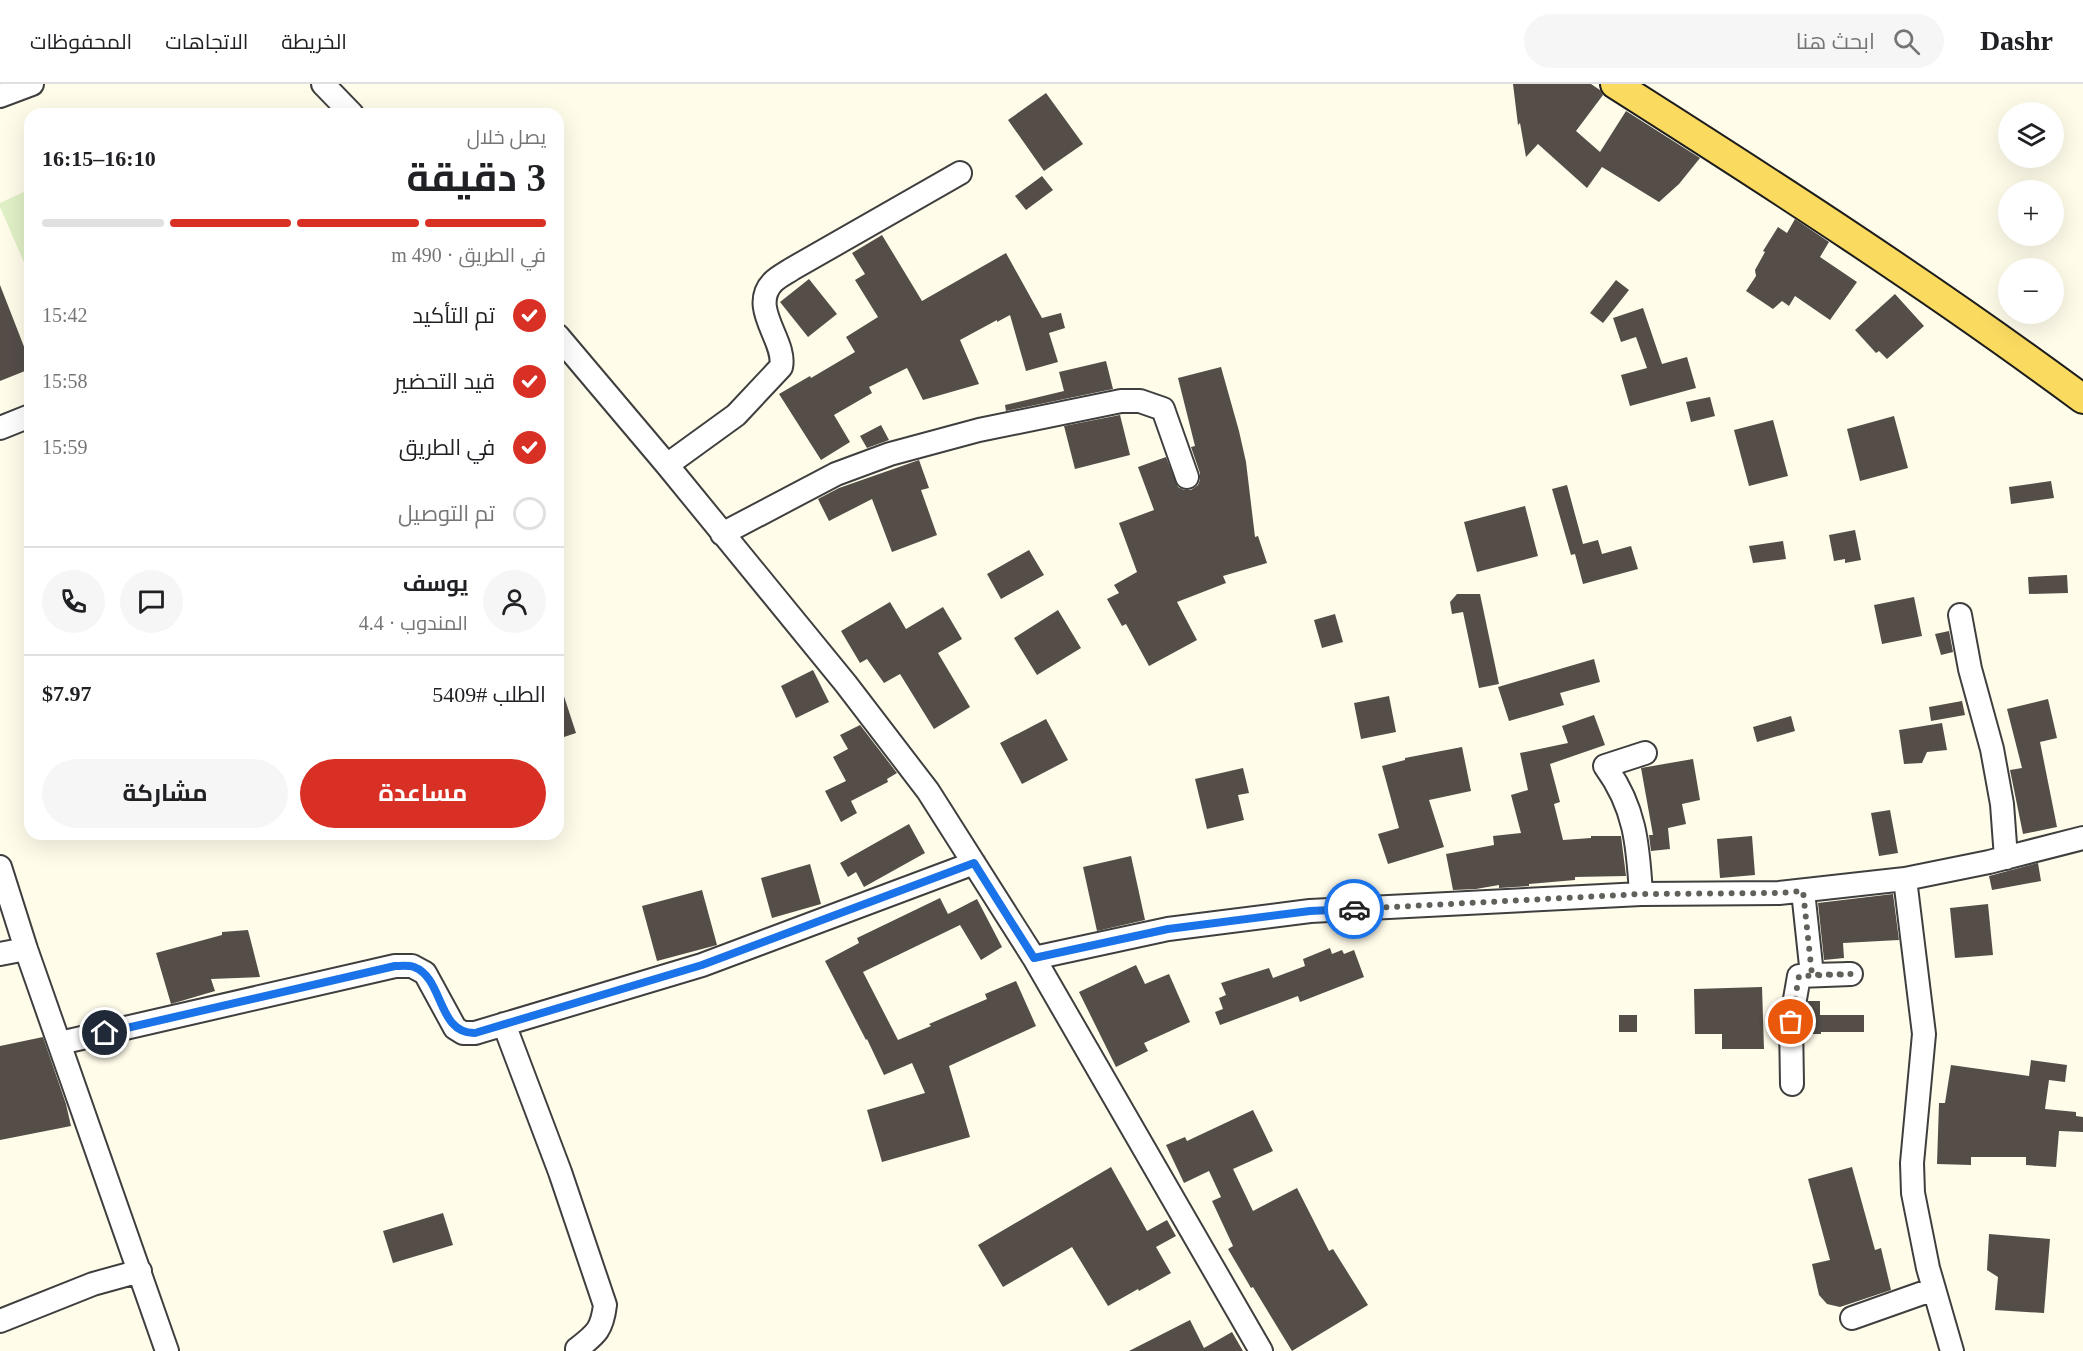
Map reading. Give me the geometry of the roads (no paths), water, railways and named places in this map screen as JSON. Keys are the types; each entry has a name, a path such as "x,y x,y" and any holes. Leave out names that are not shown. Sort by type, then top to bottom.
{"main road":[{"path":"1615,84 1857,239 2083,399"}],"street":[{"path":"0,96 32,84"},
{"path":"322,84 346,108"},
{"path":"667,465 736,415 781,368 783,360 781,351 768,324 766,311 767,291 772,283 792,269 960,173"},
{"path":"564,343 667,465 860,702 928,791 1034,958 1261,1351"},
{"path":"722,534 836,474 890,454 979,430 1120,401 1140,401 1163,410 1187,477"},
{"path":"0,428 24,418"},
{"path":"1960,615 1970,669 1992,749 2002,804 2006,858"},
{"path":"1641,894 1638,853 1632,820 1620,786 1605,766 1644,753"},
{"path":"1034,958 1168,929 1310,911 1641,894 1803,891 1905,879 2006,858 2083,838"},
{"path":"60,1043 395,966 412,966 425,973 455,1028 464,1033 475,1033 702,965 974,863"},
{"path":"0,867 96,1153 167,1351"},
{"path":"1905,879 1924,1034 1912,1163 1913,1193 1928,1268 1952,1351"},
{"path":"1792,1084 1791,1022 1799,976 1851,974 1812,975 1803,891"},
{"path":"0,954 26,949"},
{"path":"504,1024 560,1172 605,1305 603,1321 598,1331 577,1349"},
{"path":"0,1321 93,1284 140,1271"},
{"path":"1852,1318 1934,1289"}]}
